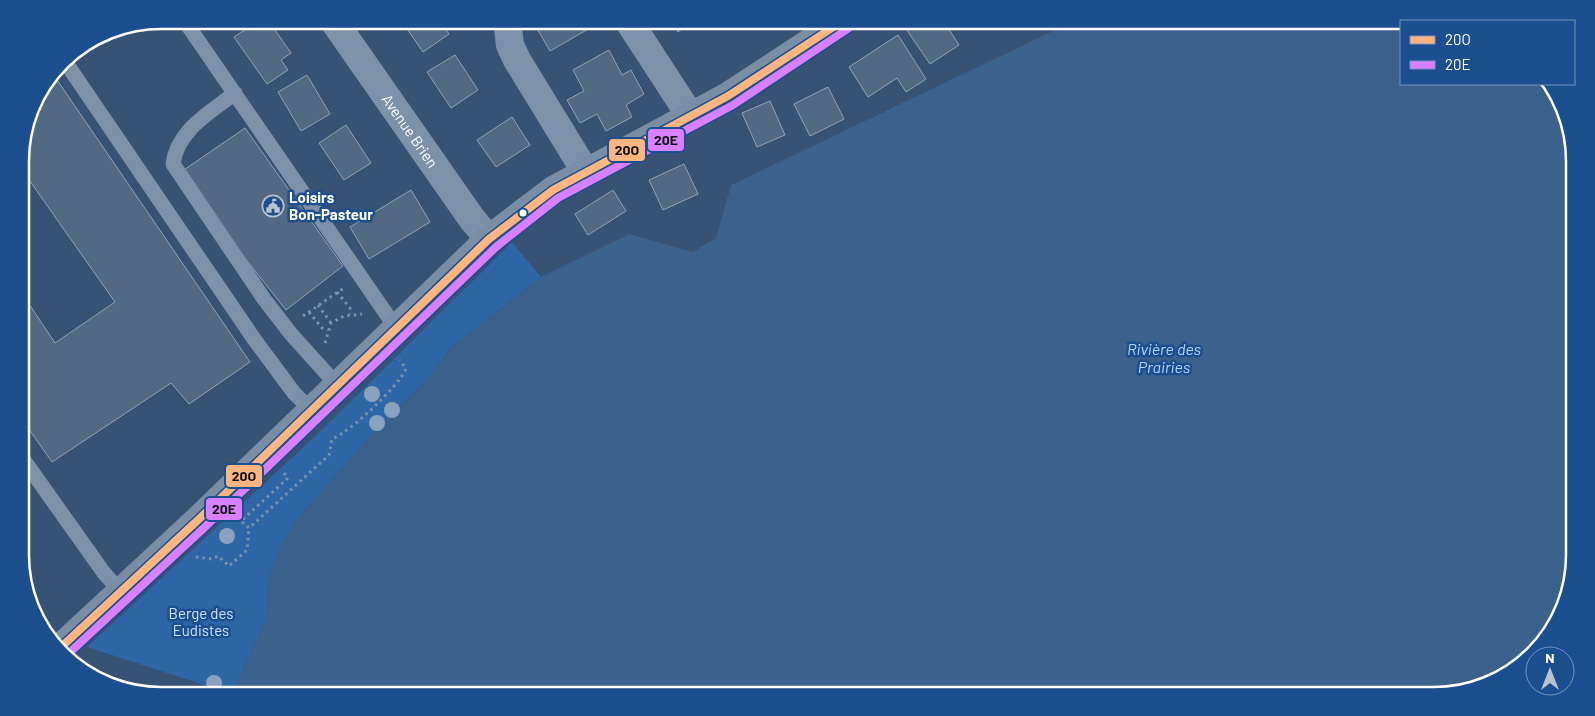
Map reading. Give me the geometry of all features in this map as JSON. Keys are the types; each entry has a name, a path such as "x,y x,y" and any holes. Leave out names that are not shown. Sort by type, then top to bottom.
{"street":[{"name":"Avenue Brien","path":"339,29 472,219 489,239"},
{"path":"508,29 510,46 517,60 585,171"},
{"path":"634,29 690,117"},
{"path":"63,645 489,239 536,202 585,171 690,117 742,87 830,29"}],"lane":[{"path":"190,29 396,328"},
{"path":"68,67 254,339 294,393 311,410"},
{"path":"235,93 190,128 180,140 173,164 264,299 291,334 337,385"},
{"path":"29,467 104,573 121,592"}],"path":[{"path":"301,317 350,283"},
{"path":"338,292 350,308 350,314"},
{"path":"318,305 331,323"},
{"path":"309,312 322,328 327,331"},
{"path":"324,346 331,323 350,314 368,316"},
{"path":"203,559 212,560 218,556 229,566 247,550 249,528 329,455 332,439 345,434 400,380 406,368 397,356"},
{"path":"249,528 241,521 288,478 283,472 276,478"}],"green space":[{"name":"Berge des Eudistes","path":"512,242 541,277 452,347 426,381 377,429 296,521 269,577 266,620 235,687 210,687 87,647 324,428"}],"water":[{"name":"Rivière des Prairies","path":"1057,29 1400,29 1400,85 1542,85 1549,95 1562,126 1566,160 1566,564 1564,581 1556,606 1539,636 1531,646 1525,646 1525,652 1508,665 1493,674 1477,680 1443,687 235,687 266,620 269,577 282,544 296,521 377,429 426,381 452,347 541,277 629,234 692,252 716,238 731,185"}],"building":[{"path":"246,29 274,29 291,53 281,60 288,70 267,84 234,37"},
{"path":"407,29 445,29 449,34 423,52"},
{"path":"537,29 588,29 550,51"},
{"path":"906,29 949,29 959,45 930,64"},
{"path":"898,35 926,79 906,92 897,78 868,97 849,67"},
{"path":"609,50 622,75 631,70 644,94 626,105 632,117 606,131 597,114 580,123 567,100 584,91 573,70"},
{"path":"455,55 478,90 451,108 427,72"},
{"path":"307,75 330,114 301,131 278,92"},
{"path":"57,79 250,362 189,404 171,383 52,462 29,429 29,304 55,343 115,302 29,180 29,152 33,126 42,102"},
{"path":"828,87 844,119 810,136 794,104"},
{"path":"770,101 785,135 757,147 742,113"},
{"path":"512,117 530,145 496,167 477,140"},
{"path":"346,125 371,163 344,180 319,143"},
{"path":"245,128 343,266 286,310 178,174"},
{"path":"684,164 698,194 663,210 649,180"},
{"path":"411,190 430,222 369,259 350,227"},
{"path":"613,190 626,211 588,235 575,214"},
{"path":"109,677 136,684 126,683"}],"transit line":[{"name":"20O","path":"63,645 198,520 489,239 553,190 728,96 830,29"},
{"name":"20E","path":"70,652 205,527 496,247 558,198 733,105 847,29"}],"place":[{"name":"Loisirs Bon-Pasteur","path":"273,206"}]}
